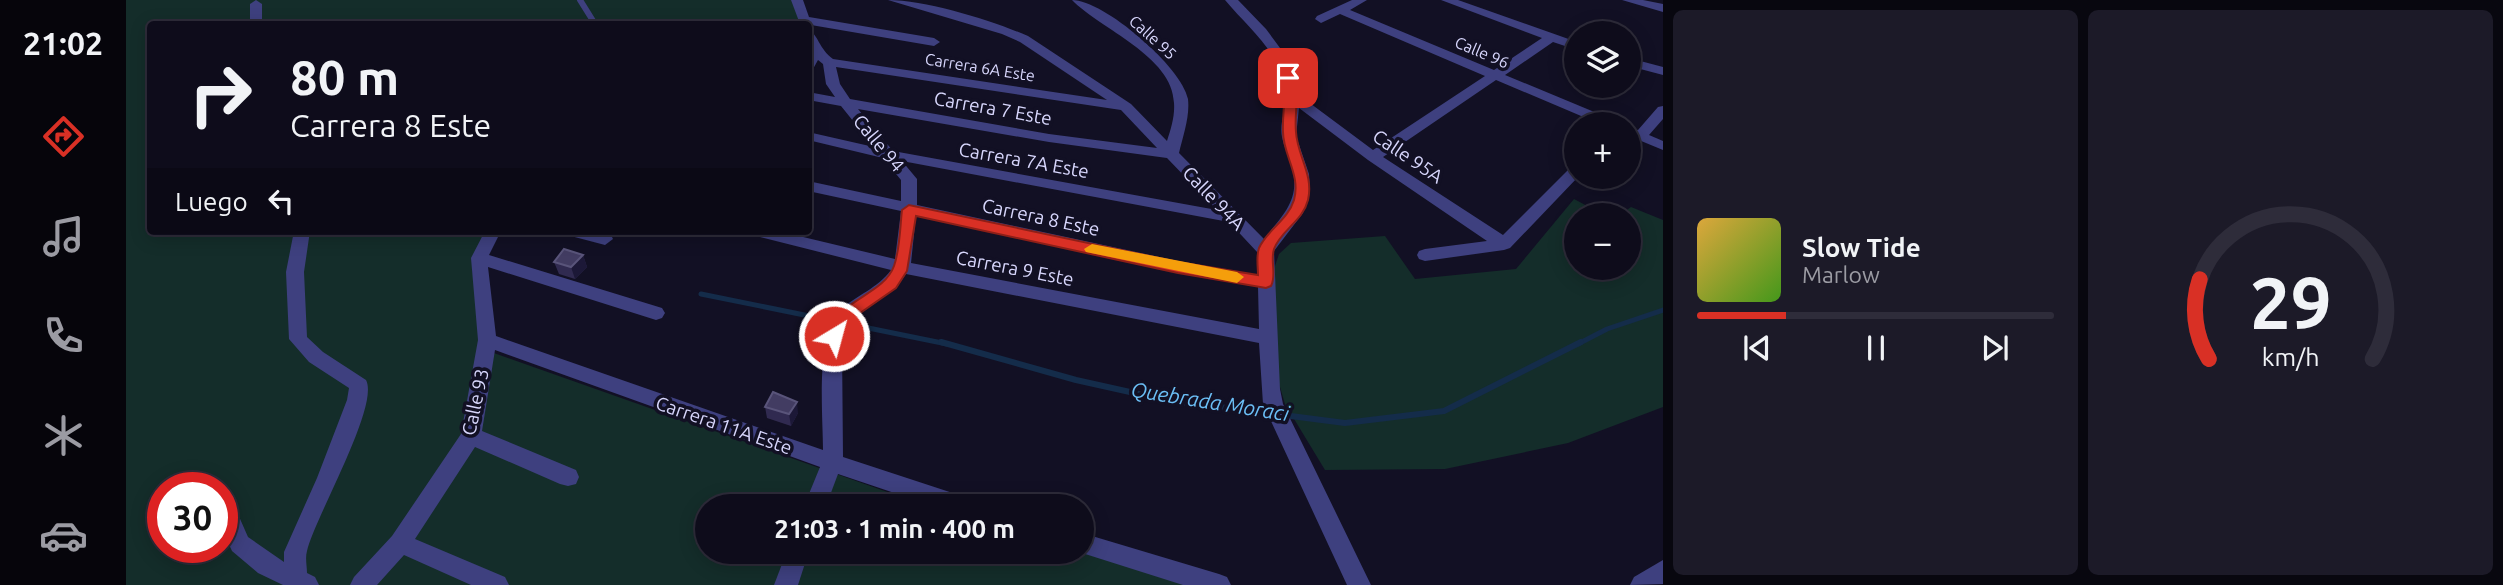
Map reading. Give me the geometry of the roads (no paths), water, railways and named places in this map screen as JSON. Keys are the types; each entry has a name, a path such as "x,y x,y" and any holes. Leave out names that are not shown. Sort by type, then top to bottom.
{"street":[{"path":"797,0 804,21"},
{"name":"Calle 94A","path":"894,0 1006,31 1024,39 1126,107 1266,251"},
{"name":"Calle 95","path":"1078,0 1114,23 1172,75 1181,99 1172,154"},
{"path":"1231,0 1267,37 1284,66 1293,97 1289,133 1301,169 1301,199 1294,214 1272,239 1266,251 1273,404 1359,585"},
{"path":"1321,19 1361,0"},
{"path":"1447,0 1465,3 1564,41"},
{"path":"1628,0 1663,8"},
{"path":"256,4 256,21"},
{"name":"Calle 96","path":"1340,10 1583,112"},
{"path":"812,27 934,42"},
{"path":"1373,157 1552,37"},
{"path":"812,43 818,60"},
{"name":"Carrera 6A Este","path":"818,60 1126,107"},
{"name":"Calle 94","path":"818,60 845,102 909,179 909,210 902,267"},
{"path":"1641,65 1663,71"},
{"name":"Carrera 7 Este","path":"812,97 1049,138 1172,154"},
{"name":"Calle 95A","path":"1293,97 1373,157 1504,244"},
{"path":"1641,129 1663,110"},
{"name":"Carrera 7A Este","path":"812,137 887,154 1234,218"},
{"path":"1641,137 1663,146"},
{"path":"1425,255 1504,244 1564,182"},
{"name":"Carrera 8 Este","path":"812,187 1178,267 1266,282"},
{"path":"301,235 295,272 298,339 316,357 359,385 357,400 328,478 295,552 301,582"},
{"path":"491,235 479,258 656,313"},
{"path":"589,235 605,239"},
{"name":"Carrera 9 Este","path":"772,235 902,267 1268,338"},
{"name":"Calle 93","path":"362,585 400,543 471,436 487,340 479,258"},
{"path":"821,494 833,461 833,345 842,320 890,284 902,267"},
{"name":"Carrera 11A Este","path":"487,340 743,433 928,494"},
{"path":"471,436 568,477"},
{"path":"238,539 266,565 301,582"},
{"path":"400,543 497,585"},
{"path":"1094,547 1219,585"},
{"path":"786,585 793,564"},
{"path":"1642,585 1663,571"}],"lane":[{"path":"580,0 593,21"}],"waterway":[{"name":"Quebrada Moraci","path":"701,294 947,344"},
{"name":"Quebrada Moraci","path":"1578,344 1607,329 1663,310"},
{"name":"Quebrada Moraci","path":"941,342 1076,380 1166,400 1273,414"},
{"name":"Quebrada Moraci","path":"1283,415 1345,423 1444,411 1581,342"}]}
